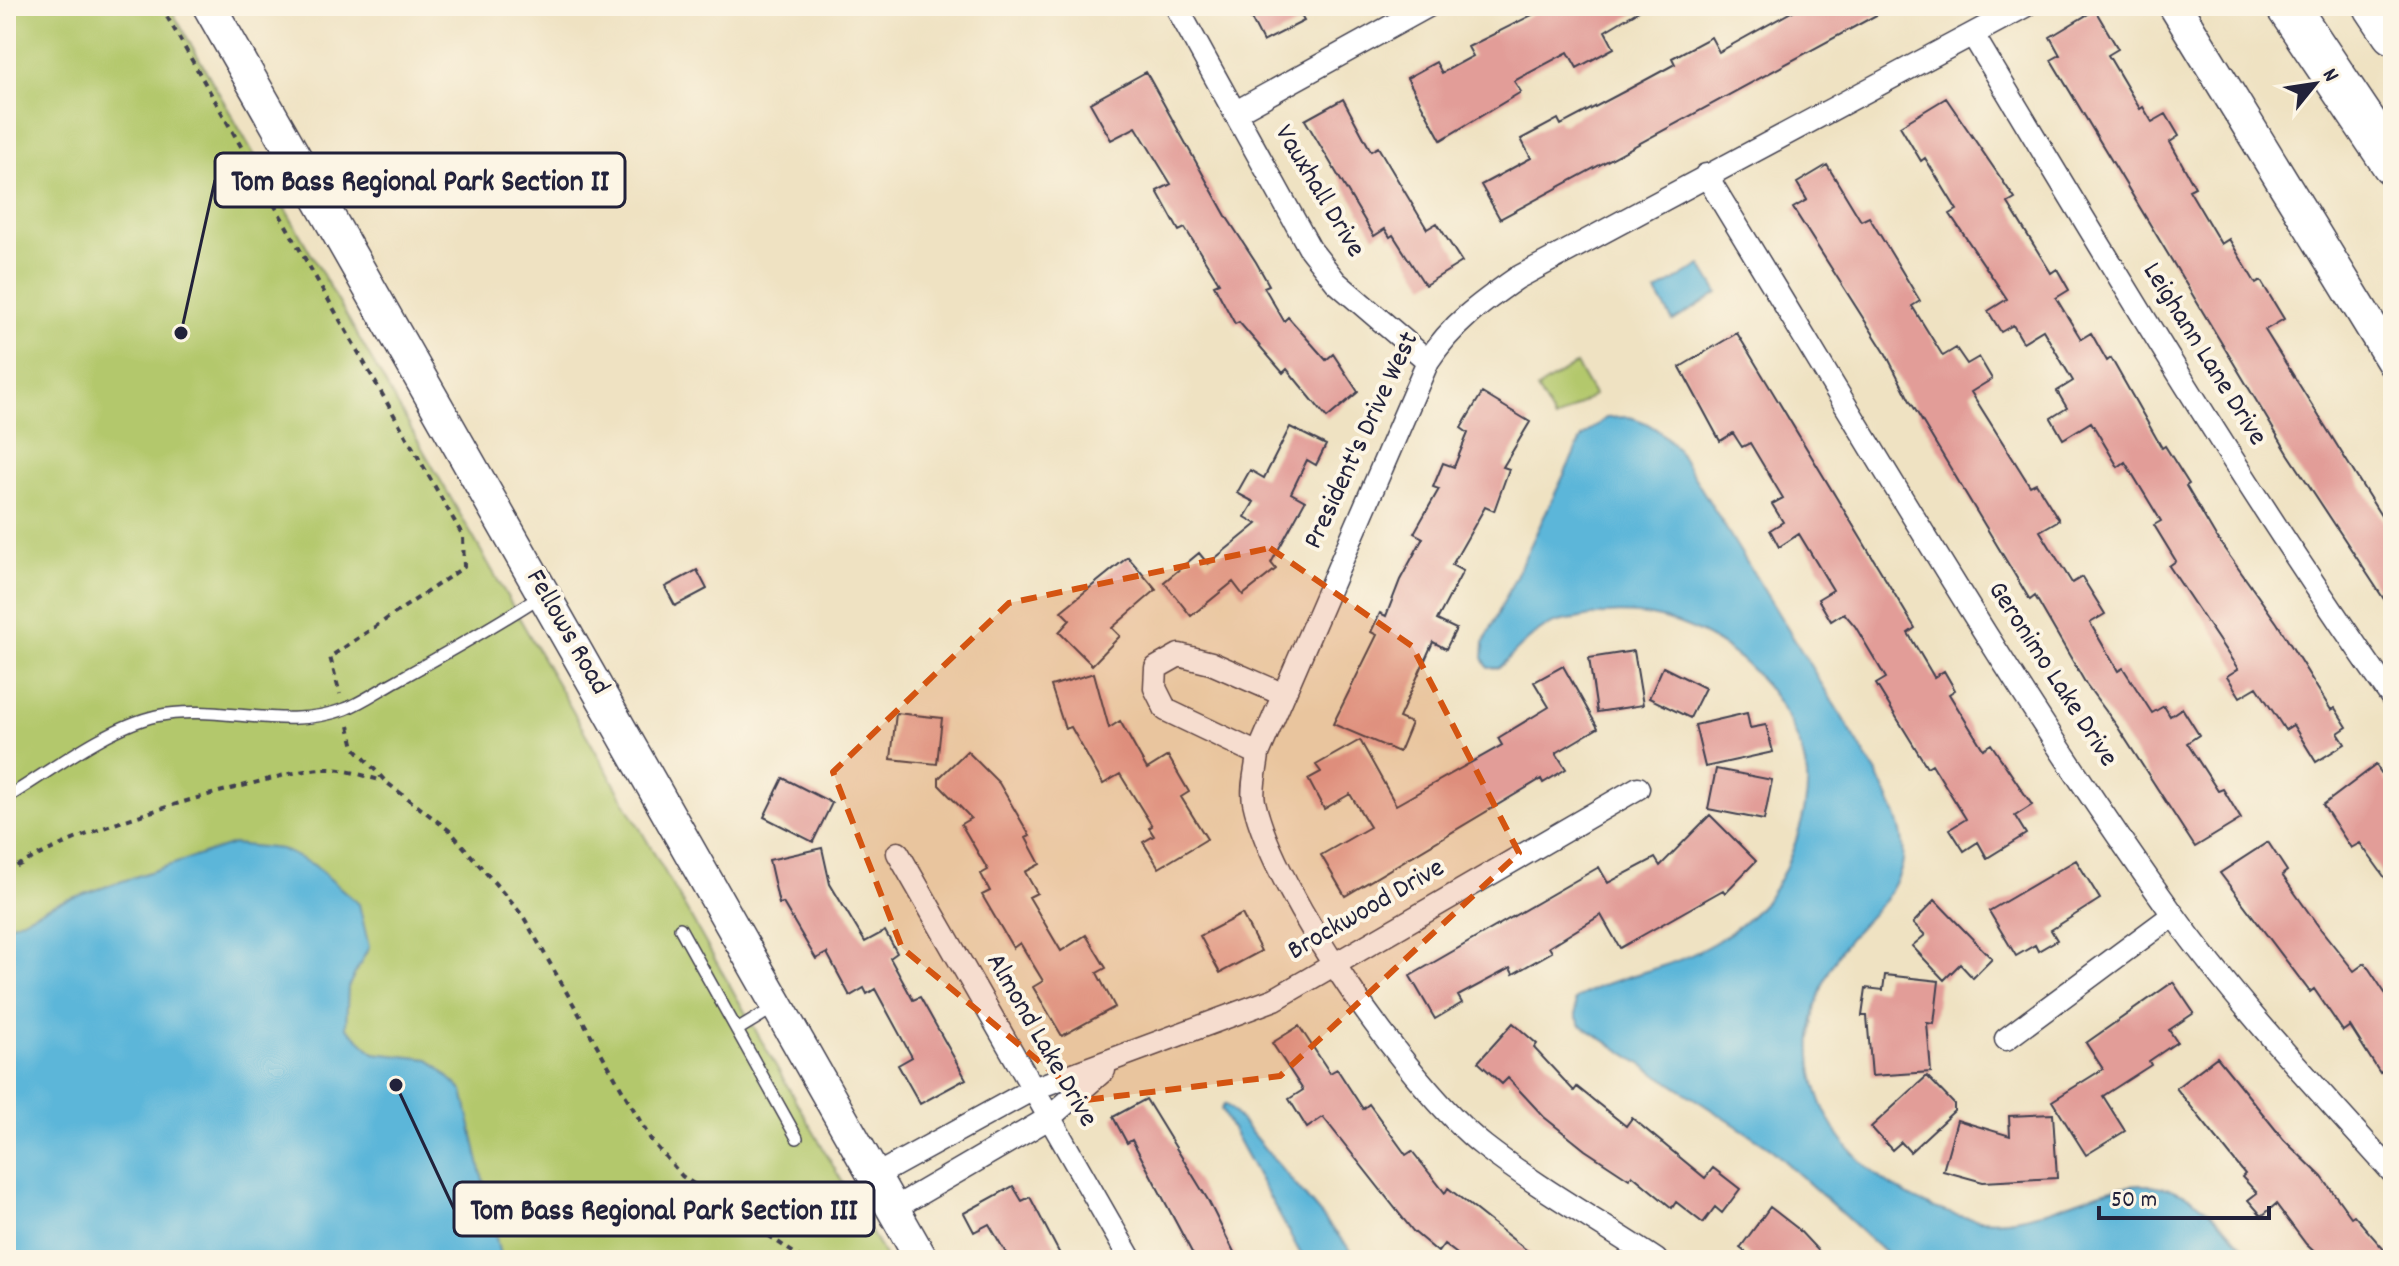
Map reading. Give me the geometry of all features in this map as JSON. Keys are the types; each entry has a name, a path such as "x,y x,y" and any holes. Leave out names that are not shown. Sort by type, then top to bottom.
{"highway":[{"path":"2287,6 2393,164"},
{"path":"2375,6 2393,33"}],"street":[{"name":"Fellows Road","path":"209,6 922,1260"},
{"name":"Vauxhall Drive","path":"1176,6 1310,249 1336,282 1428,361"},
{"path":"1236,112 1428,6"},
{"name":"President's Drive West","path":"1656,1260 1483,1145 1399,1056 1335,964 1264,836 1253,798 1258,754 1428,361 1445,334 1467,313 1517,278 2025,6"},
{"path":"2175,6 2393,362"},
{"name":"Leighann Lane Drive","path":"1973,35 2165,355 2305,573 2393,699"},
{"name":"Geronimo Lake Drive","path":"1706,175 2032,705 2173,915 2265,1029 2393,1173"},
{"path":"1258,754 1166,710 1155,688 1156,668 1179,655 1211,663 1282,694"},
{"name":"Brockwood Drive","path":"875,1176 1033,1089 1275,999 1638,788"},
{"name":"Almond Lake Drive","path":"898,853 1131,1260"},
{"path":"2006,1039 2173,915"},
{"name":"Brockwood Drive","path":"893,1209 1049,1118 1114,1061"}],"lane":[{"path":"6,798 106,738 155,716 209,712 260,718 297,718 344,709 486,632 544,594"},
{"path":"680,928 797,1138"},
{"path":"737,1030 779,1005"}],"path":[{"path":"161,6 463,536 464,567 330,657 337,683"},
{"path":"350,729 354,747 386,782 450,831 523,916 651,1140 682,1176 804,1260"},
{"path":"6,872 66,843 174,803 285,776 324,769 386,782"}],"highlighted area":[{"path":"1270,548 1412,646 1519,853 1280,1076 1086,1100 902,948 833,772 1009,603"}],"green space":[{"path":"6,6 169,6 887,1260 6,1260"},
{"path":"1576,364 1594,395 1555,420 1537,389"}],"water":[{"path":"1701,265 1718,293 1673,321 1656,292"},
{"path":"1629,417 1656,429 1677,449 1877,774 1901,830 1903,854 1897,879 1883,901 1839,953 1818,998 1811,1041 1815,1082 1829,1120 1853,1153 1885,1181 1924,1203 1968,1218 2000,1221 2030,1216 2117,1188 2145,1185 2174,1190 2211,1213 2255,1260 1893,1260 1769,1147 1581,1025 1576,1016 1575,1000 1584,994 1699,951 1729,934 1755,912 1783,873 1797,838 1806,801 1806,769 1795,733 1777,700 1754,671 1726,648 1694,629 1659,618 1622,613 1585,617 1558,622 1543,629 1499,668 1488,668 1483,658 1484,643 1582,437 1606,418"},
{"path":"233,844 281,849 314,865 359,904 369,947 348,987 346,1027 374,1053 429,1059 463,1091 501,1260 6,1260 6,927 54,904"},
{"path":"1225,1104 1359,1260 1304,1260 1221,1109"}],"building":[{"path":"1256,6 1296,6 1304,21 1263,42 1247,11"},
{"path":"1550,6 1647,6 1605,31 1614,48 1577,68 1568,52 1514,81 1521,92 1441,140 1407,78 1436,62 1442,73 1473,56 1468,47"},
{"path":"1802,6 1893,6 1500,219 1481,185 1531,158 1521,139 1558,119 1561,125 1627,90 1675,64 1672,58 1711,37 1719,52"},
{"path":"2095,10 2118,49 2108,55 2140,109 2143,107 2152,122 2166,114 2179,136 2170,142 2195,187 2189,190 2221,244 2229,239 2256,284 2261,281 2284,319 2265,330 2393,535 2393,613 2289,455 2051,60 2060,55 2050,37"},
{"path":"1146,72 1226,216 1269,285 1264,287 1284,321 1288,317 1326,360 1333,354 1358,392 1327,418 1287,369 1283,373 1239,322 1235,324 1214,285 1219,283 1185,228 1179,231 1157,191 1171,184 1136,127 1111,140 1090,103"},
{"path":"1946,98 2015,199 2008,203 2051,273 2057,269 2069,290 2056,298 2081,339 2091,333 2107,361 2111,358 2162,448 2165,446 2189,484 2186,486 2216,537 2277,623 2331,710 2335,708 2347,727 2338,733 2345,744 2316,762 2293,725 2285,730 2257,687 2240,697 2227,676 2238,669 2169,566 2176,561 2154,525 2161,521 2125,462 2118,467 2091,422 2063,439 2051,418 2067,408 2057,391 2073,381 2043,330 2023,342 2013,325 2001,332 1988,311 2007,299 1950,214 1957,210 1925,158 1921,161 1900,126"},
{"path":"1343,99 1371,151 1378,147 1427,229 1437,223 1462,262 1425,285 1393,235 1390,237 1385,229 1374,236 1305,120"},
{"path":"1827,165 1861,221 1869,217 1891,253 1920,301 1912,306 1943,356 1956,348 1967,364 1979,357 1992,379 1971,392 2030,486 2036,483 2059,520 2040,531 2072,583 2082,577 2105,614 2090,623 2118,671 2123,668 2152,713 2164,706 2170,716 2182,708 2199,735 2187,743 2218,791 2223,789 2241,819 2195,847 2117,726 2086,684 2035,596 2030,600 1910,401 1886,354 1793,208 1807,200 1797,183"},
{"path":"1737,333 1915,628 1908,633 1934,677 1944,671 1955,690 1949,694 1983,749 1991,744 2032,805 2015,816 2026,834 1987,858 1978,842 1964,851 1950,829 1966,819 1932,764 1927,767 1876,684 1886,678 1855,626 1844,613 1831,621 1818,599 1833,590 1799,534 1779,547 1770,530 1783,522 1772,504 1783,498 1750,443 1742,447 1733,433 1720,441 1680,367"},
{"path":"1482,393 1530,422 1503,467 1509,469 1494,511 1485,507 1452,565 1463,571 1437,620 1456,629 1446,649 1433,642 1399,718 1411,723 1399,752 1333,724 1377,635 1371,632 1380,613 1386,616 1400,580 1423,538 1414,533 1439,489 1433,487 1443,463 1454,467 1468,433 1461,428"},
{"path":"1290,427 1326,445 1316,465 1307,460 1291,493 1305,501 1271,563 1276,569 1243,595 1233,582 1191,616 1164,582 1199,553 1208,564 1257,524 1245,517 1254,502 1237,493 1250,470 1264,478"},
{"path":"1128,557 1156,590 1112,628 1120,636 1092,665 1059,632 1070,620 1061,611"},
{"path":"697,570 707,589 675,606 665,587"},
{"path":"1634,651 1643,705 1597,712 1589,658"},
{"path":"1563,666 1598,728 1556,753 1566,769 1543,783 1541,779 1345,896 1321,855 1370,827 1350,794 1324,809 1308,779 1321,772 1316,765 1360,740 1396,805 1502,745 1498,738 1549,707 1534,682"},
{"path":"1663,667 1705,688 1690,718 1649,698"},
{"path":"1094,673 1109,728 1120,721 1147,769 1168,756 1189,792 1181,797 1207,839 1159,868 1143,842 1154,836 1149,828 1152,826 1120,774 1103,784 1071,727 1065,729 1051,686"},
{"path":"896,713 942,718 937,764 891,759"},
{"path":"1747,713 1750,728 1766,725 1773,752 1705,767 1695,725"},
{"path":"967,751 999,783 1030,836 1026,838 1040,864 1025,872 1037,893 1029,897 1061,951 1086,935 1106,968 1097,973 1115,1007 1062,1036 1033,987 1043,981 1020,943 1013,948 982,895 990,891 981,874 988,870 961,824 971,818 939,785 939,778"},
{"path":"2376,765 2393,791 2393,889 2360,843 2351,848 2323,805"},
{"path":"1716,769 1772,780 1764,820 1708,809"},
{"path":"783,778 832,803 813,842 764,817"},
{"path":"1710,815 1756,861 1725,893 1723,890 1620,948 1601,915 1549,947 1552,952 1513,974 1510,968 1458,996 1462,1003 1435,1019 1410,976 1599,867 1608,883 1655,858 1660,866"},
{"path":"2268,842 2287,871 2282,875 2319,927 2354,971 2365,963 2389,999 2393,1010 2393,1064 2380,1073 2350,1026 2343,1031 2314,989 2310,992 2220,873"},
{"path":"822,848 830,884 865,942 885,931 897,953 890,958 913,1000 920,997 966,1079 920,1104 898,1065 912,1057 875,989 867,994 864,988 850,996 827,953 816,959 783,903 779,904 769,860"},
{"path":"2076,860 2100,899 2051,930 2057,940 2038,951 2035,945 2016,956 1989,911"},
{"path":"1935,900 1992,959 1973,978 1960,964 1944,980 1912,946 1925,935 1913,923"},
{"path":"1242,914 1261,951 1220,973 1200,936"},
{"path":"1885,975 1939,981 1934,1024 1927,1023 1931,1072 1872,1076 1867,1016 1862,1016 1866,988 1883,990"},
{"path":"2173,982 2194,1013 2169,1030 2177,1042 2149,1061 2151,1065 2103,1096 2125,1131 2086,1155 2052,1101 2103,1069 2086,1043"},
{"path":"1513,1023 1537,1044 1534,1048 1574,1091 1577,1087 1626,1126 1632,1118 1705,1178 1713,1168 1740,1189 1722,1213 1715,1207 1703,1223 1676,1202 1672,1208 1632,1175 1629,1179 1585,1150 1544,1117 1508,1078 1502,1084 1478,1062"},
{"path":"1299,1026 1330,1073 1337,1069 1363,1109 1369,1104 1406,1155 1412,1151 1445,1193 1448,1188 1539,1260 1465,1260 1444,1244 1438,1252 1413,1231 1323,1117 1307,1128 1289,1099 1303,1090 1272,1043"},
{"path":"2217,1057 2284,1140 2322,1177 2351,1217 2354,1215 2393,1260 2323,1260 2306,1244 2276,1204 2262,1216 2248,1200 2257,1193 2242,1177 2245,1174 2176,1088"},
{"path":"1927,1076 1954,1104 1954,1111 1910,1152 1901,1142 1892,1150 1871,1127"},
{"path":"1146,1099 1208,1200 1238,1260 1196,1260 1132,1140 1127,1143 1113,1117"},
{"path":"2053,1114 2057,1178 1983,1182 1943,1171 1957,1120 2010,1136 2009,1116"},
{"path":"1013,1186 1022,1201 1030,1197 1063,1260 1010,1260 989,1224 974,1232 964,1213"},
{"path":"1770,1207 1797,1228 1827,1260 1756,1260 1740,1248"}],"place":[{"name":"Tom Bass Regional Park Section II","path":"181,333"},
{"name":"Tom Bass Regional Park Section III","path":"396,1085"}]}
